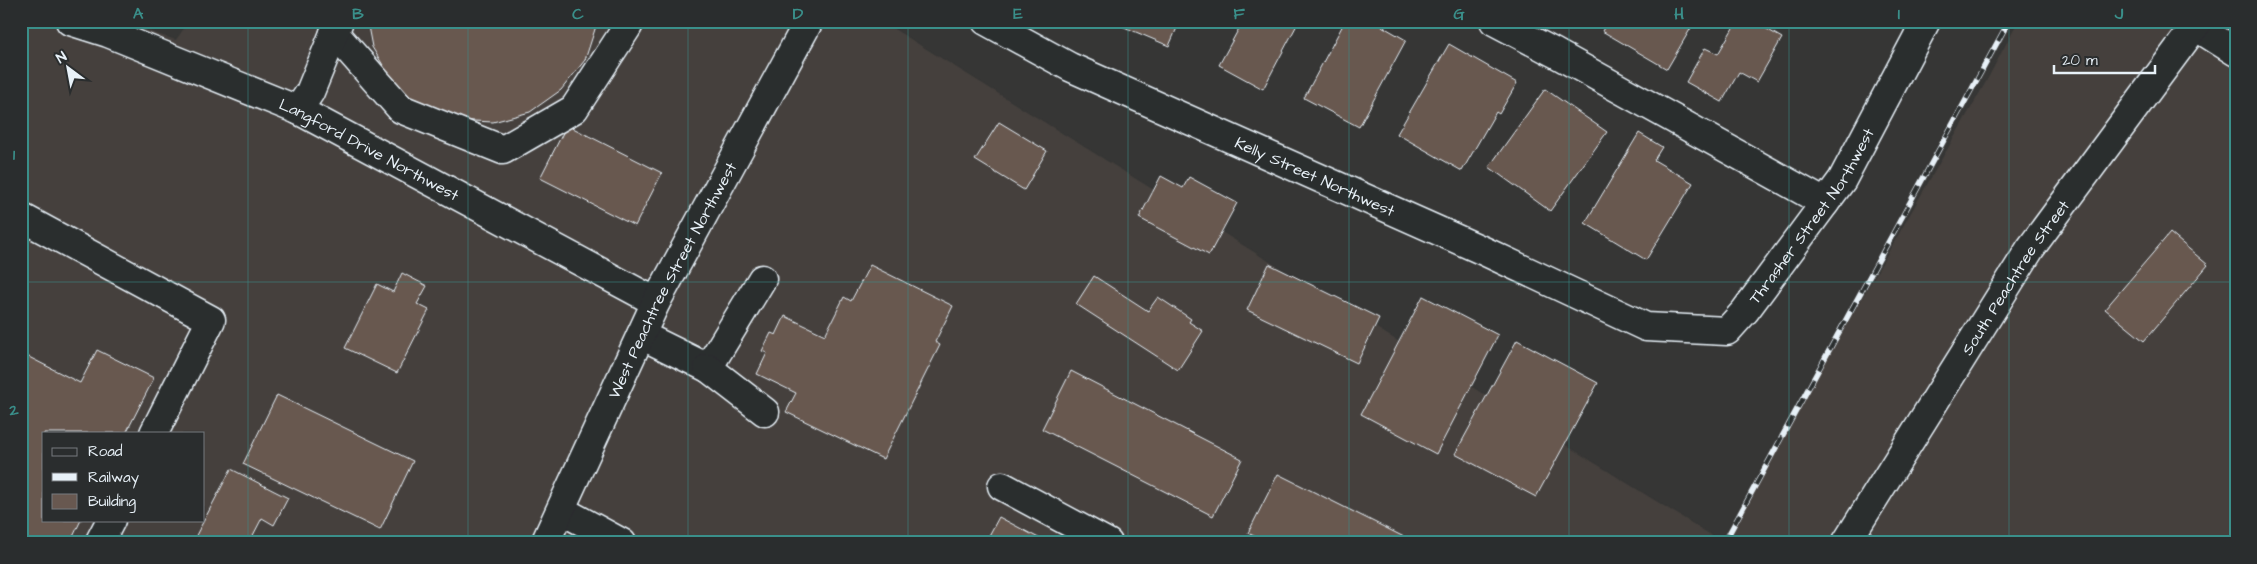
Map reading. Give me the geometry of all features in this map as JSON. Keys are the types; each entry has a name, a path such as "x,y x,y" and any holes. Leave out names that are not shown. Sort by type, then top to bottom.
{"street":[{"name":"Langford Drive Northwest","path":"70,21 108,33 298,110 656,302"},
{"path":"298,110 310,92 336,27 401,109 503,150 574,109 628,26 627,21"},
{"name":"West Peachtree Street Northwest","path":"545,543 656,302 809,21"},
{"name":"Kelly Street Northwest","path":"986,21 1070,67 1486,252 1646,328"},
{"path":"1494,21 1826,203"},
{"path":"2197,24 2236,52"},
{"name":"South Peachtree Street","path":"1846,543 2030,249 2197,24"},
{"name":"Thrasher Street Northwest","path":"1646,328 1727,331 1745,311 1842,180 1917,25"},
{"path":"21,217 211,320 155,432"},
{"path":"708,368 762,279"},
{"path":"642,335 708,368 766,412"},
{"path":"1002,486 1108,543"},
{"path":"561,510 622,543"},
{"path":"100,543 110,522"}],"shaded area":[{"path":"21,21 116,21 176,40 189,21 881,21 1722,542 1987,80 2018,21 2236,21 2236,543 21,543"}],"building":[{"path":"367,21 597,21 597,23 585,60 561,90 530,112 493,122 455,120 420,105 392,80 372,47"},
{"path":"1110,21 1180,21 1169,46"},
{"path":"1243,21 1299,21 1263,89 1219,65"},
{"path":"1345,21 1373,21 1406,40 1359,127 1304,98"},
{"path":"1573,21 1585,21 1582,26"},
{"path":"1608,21 1695,21 1667,69 1602,31"},
{"path":"1737,21 1753,21 1782,38 1757,82 1739,72 1722,102 1686,82 1705,48 1718,54"},
{"path":"1449,44 1517,83 1499,114 1496,112 1462,171 1397,134"},
{"path":"1545,89 1607,132 1550,211 1489,167"},
{"path":"999,122 1047,151 1024,190 975,160"},
{"path":"567,125 662,173 635,226 540,178"},
{"path":"1639,133 1662,147 1654,160 1693,183 1646,260 1585,223"},
{"path":"1161,176 1183,188 1189,177 1237,203 1209,255 1139,218"},
{"path":"2170,233 2208,265 2144,341 2105,309"},
{"path":"1269,264 1379,318 1357,363 1247,310"},
{"path":"870,265 953,306 935,342 940,345 883,459 786,412 796,393 757,374 767,353 762,351 771,333 776,335 785,316 825,335 844,297 851,301"},
{"path":"402,273 427,286 417,304 429,310 397,373 345,348 377,284 393,292"},
{"path":"1094,276 1148,311 1158,297 1191,319 1189,322 1203,331 1178,370 1076,304"},
{"path":"1423,296 1498,335 1436,454 1361,414"},
{"path":"1517,340 1598,383 1536,497 1455,454"},
{"path":"97,350 154,378 127,432 42,432 42,522 80,522 70,543 21,543 21,353 80,383"},
{"path":"1071,371 1242,459 1213,516 1042,429"},
{"path":"277,395 413,461 380,530 243,464"},
{"path":"231,469 288,498 274,525 262,518 249,543 192,543 203,522 205,522 205,518"},
{"path":"1278,474 1416,543 1268,543 1248,533"},
{"path":"999,517 1048,543 985,543"}],"railway":[{"path":"1724,543 2009,21"}]}
